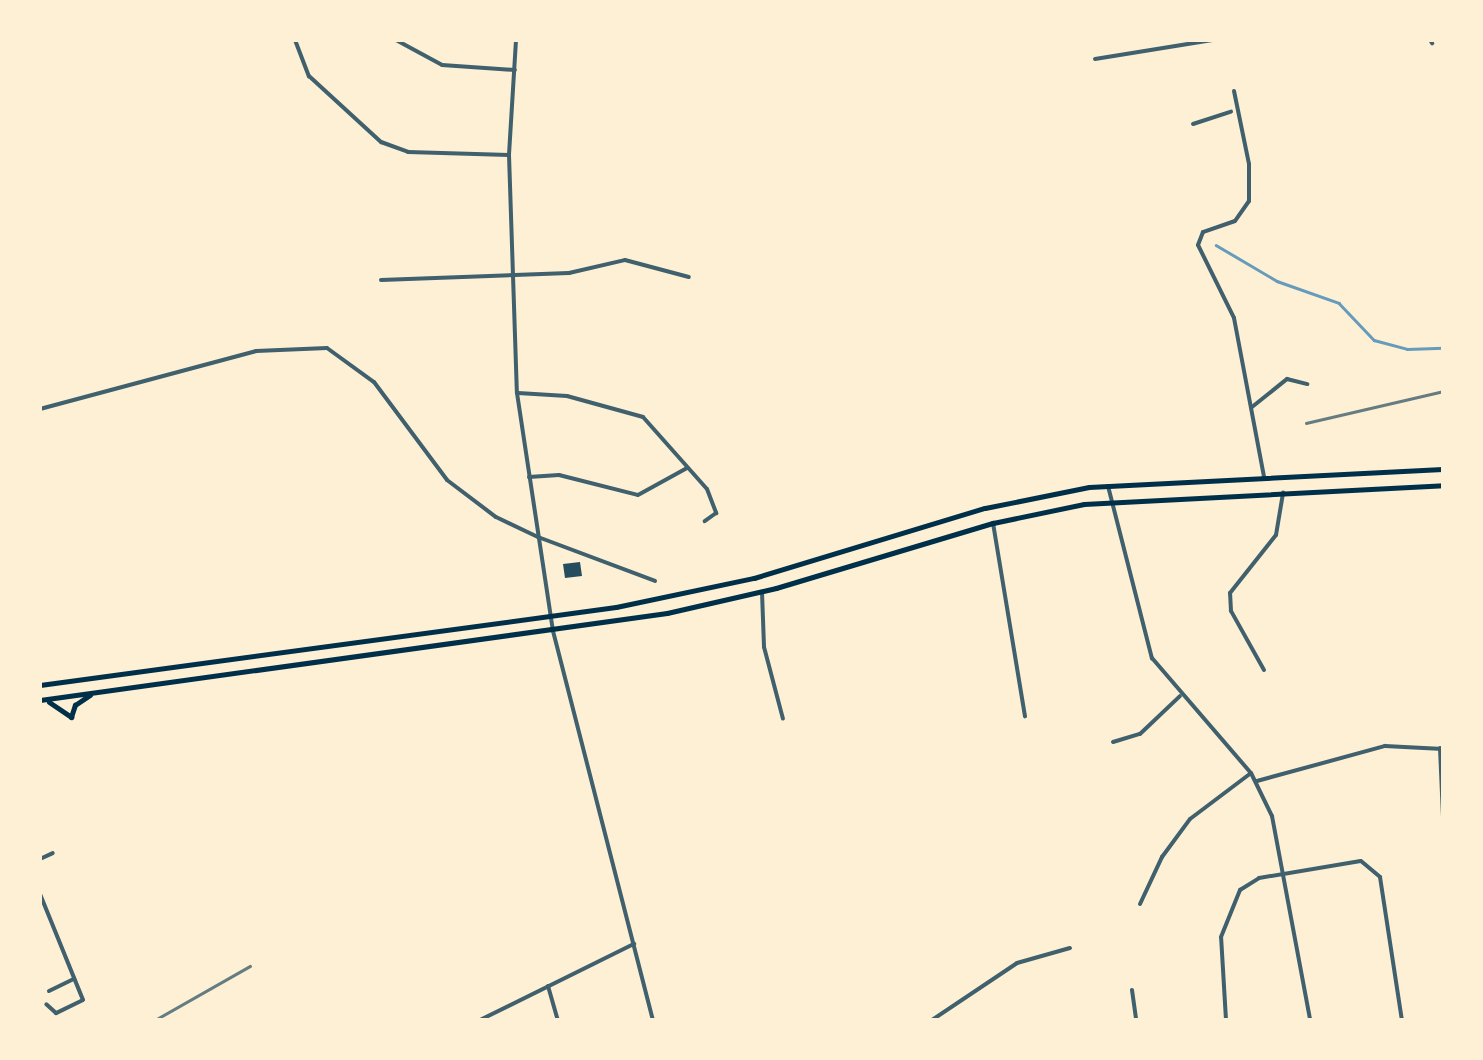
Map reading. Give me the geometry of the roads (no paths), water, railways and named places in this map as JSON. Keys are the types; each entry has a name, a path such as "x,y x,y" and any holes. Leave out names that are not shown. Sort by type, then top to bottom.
{"main road":[{"path":"40,685 550,616 754,578 985,508 1108,484 1443,468"},
{"path":"41,700 553,631 762,592 993,522 1111,500 1443,484"},
{"path":"41,700 72,717 75,705 92,694"}],"street":[{"path":"295,40 309,76 381,142 408,152 509,154"},
{"path":"396,40 442,64 514,70"},
{"path":"516,40 509,154 517,393 553,631 653,1020"},
{"path":"1095,59 1212,40"},
{"path":"1234,91 1233,111 1249,164 1248,201 1234,221 1203,232 1198,242 1234,318 1264,477"},
{"path":"1193,124 1233,111"},
{"path":"381,280 569,273 637,260 689,277"},
{"path":"40,409 256,351 327,348 374,382 447,480 496,517 655,581"},
{"path":"1252,407 1286,379 1307,384"},
{"path":"517,393 567,396 638,414 714,501 716,513 705,522"},
{"path":"530,477 559,475 638,495 687,468"},
{"path":"1108,484 1147,646 1180,696 1257,781 1285,872 1310,1020"},
{"path":"1264,670 1231,612 1230,593 1274,539 1283,492"},
{"path":"993,522 1026,716"},
{"path":"762,592 764,647 783,719"},
{"path":"1113,742 1140,734 1180,696"},
{"path":"1257,781 1385,746 1441,748 1443,817"},
{"path":"1140,904 1162,856 1190,819 1251,773"},
{"path":"40,859 53,853"},
{"path":"1226,1020 1221,948 1226,914 1249,882 1285,872 1361,861 1376,869 1402,1020"},
{"path":"40,894 83,1000 62,1013 46,1004"},
{"path":"480,1020 634,944"},
{"path":"932,1020 1026,958 1070,948"},
{"path":"50,991 74,979"},
{"path":"548,986 558,1020"},
{"path":"1132,990 1136,1020"}],"waterway":[{"path":"1216,245 1277,281 1339,303 1374,340 1407,349 1443,348"}],"railway":[{"path":"1306,423 1443,391"},
{"path":"155,1020 250,966"}]}
